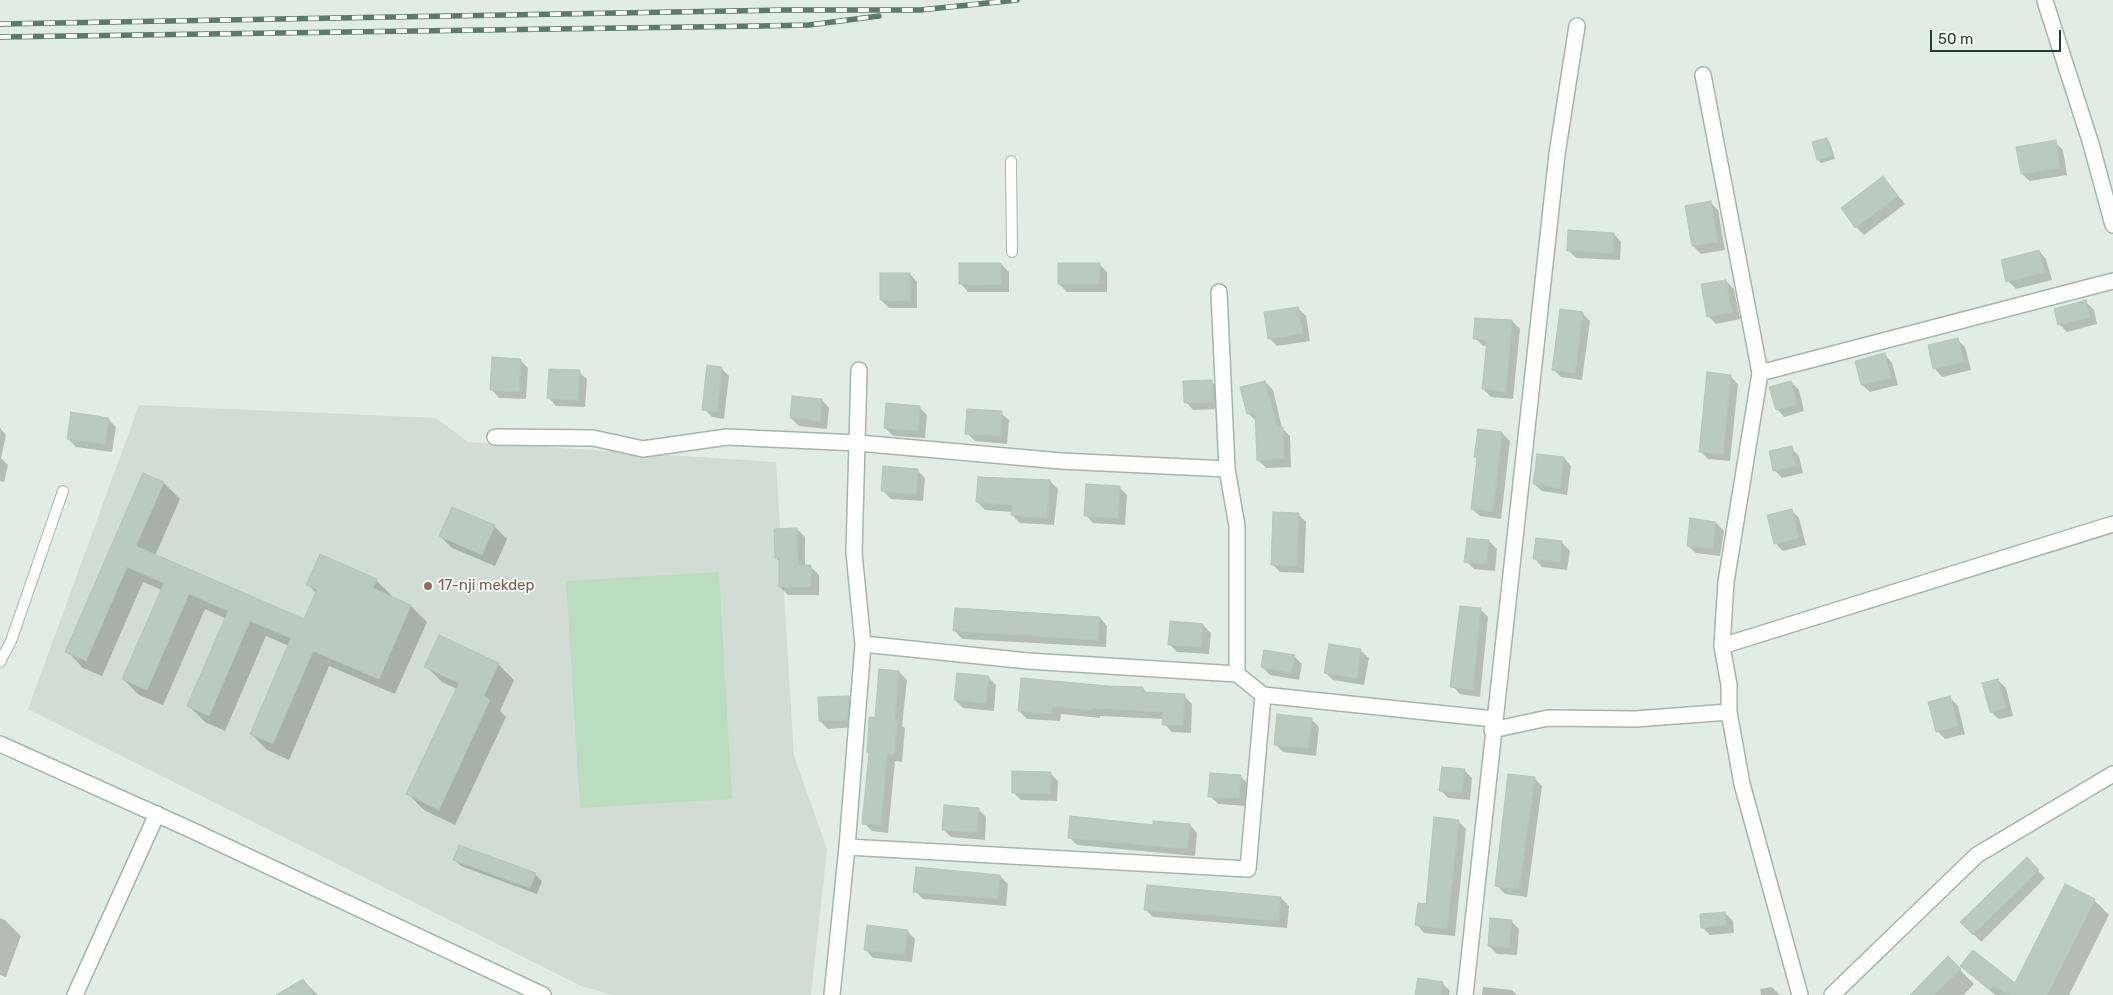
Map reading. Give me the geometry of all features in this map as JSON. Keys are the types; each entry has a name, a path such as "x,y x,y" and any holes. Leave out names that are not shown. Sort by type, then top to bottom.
{"street":[{"path":"2045,1 2112,217"},
{"path":"1465,995 1493,724 1557,154 1577,26"},
{"path":"1702,75 1760,373 1726,582 1722,646 1729,685 1729,712 1742,784 1800,995"},
{"path":"1760,373 2113,281"},
{"path":"1219,292 1227,469 1237,526 1237,674"},
{"path":"832,995 847,847 862,644 854,553 859,370"},
{"path":"495,437 593,438 643,449 727,437 858,443 1061,461 1227,469"},
{"path":"1722,646 2113,524"},
{"path":"862,644 1028,661 1237,674 1263,695 1493,724 1548,718 1635,719 1729,712"},
{"path":"847,847 1248,869 1263,695"},
{"path":"0,744 157,814 543,995"},
{"path":"1832,995 1977,855 2113,774"},
{"path":"75,995 157,814"}],"lane":[{"path":"1011,161 1012,252"},
{"path":"0,662 11,641 63,491"}],"shaded area":[{"name":"17-nji mekdep","path":"139,405 436,418 468,442 776,462 794,756 827,849 811,995 613,995 581,986 28,709"}],"green space":[{"path":"719,572 732,799 580,808 566,581"}],"building":[{"path":"1827,138 1832,156 1817,160 1812,142"},
{"path":"2056,140 2060,168 2021,174 2016,147"},
{"path":"1883,176 1898,196 1855,228 1841,208"},
{"path":"1711,201 1718,242 1692,246 1685,206"},
{"path":"1568,230 1614,233 1613,253 1567,251"},
{"path":"2039,250 2045,272 2006,282 2001,260"},
{"path":"959,263 1001,263 1001,285 959,284"},
{"path":"1058,263 1100,263 1099,284 1058,284"},
{"path":"880,273 910,273 910,301 880,300"},
{"path":"1726,280 1732,312 1707,317 1701,284"},
{"path":"2086,300 2090,317 2058,325 2054,309"},
{"path":"1298,307 1303,333 1268,339 1264,312"},
{"path":"1560,309 1583,312 1575,373 1552,370"},
{"path":"1475,318 1512,320 1506,392 1482,389 1487,340 1473,339"},
{"path":"1958,338 1964,362 1933,369 1928,345"},
{"path":"1885,353 1891,378 1861,385 1855,361"},
{"path":"492,357 521,359 519,392 490,390"},
{"path":"707,365 722,367 717,412 702,410"},
{"path":"549,369 580,370 578,400 547,398"},
{"path":"1707,372 1731,375 1723,454 1699,452"},
{"path":"1212,380 1213,402 1184,403 1183,381"},
{"path":"1265,381 1277,427 1283,427 1284,459 1257,461 1255,412 1247,414 1240,387"},
{"path":"1791,381 1797,404 1776,410 1769,387"},
{"path":"792,396 822,399 820,421 790,418"},
{"path":"886,403 920,406 918,431 884,428"},
{"path":"967,409 1002,411 1000,436 965,434"},
{"path":"71,412 109,418 105,444 67,439"},
{"path":"1478,429 1502,432 1493,512 1471,509 1477,458 1474,457"},
{"path":"1792,446 1796,466 1773,471 1769,451"},
{"path":"1537,454 1564,457 1560,488 1533,484"},
{"path":"883,466 918,469 916,494 881,491"},
{"path":"143,473 164,482 136,546 304,619 317,589 306,585 320,554 377,579 373,588 411,605 379,679 313,651 273,744 250,734 291,638 250,621 209,716 187,706 228,611 189,594 147,690 122,679 164,583 127,567 86,661 65,652"},
{"path":"978,477 1050,480 1047,518 1011,515 1012,505 976,502"},
{"path":"1086,484 1120,486 1118,518 1084,516"},
{"path":"452,507 495,525 482,555 439,536"},
{"path":"1792,509 1799,538 1774,544 1767,515"},
{"path":"1273,512 1299,513 1297,566 1271,565"},
{"path":"1690,518 1716,522 1713,549 1687,546"},
{"path":"797,528 798,565 811,565 811,587 779,587 779,558 775,559 774,529"},
{"path":"1467,538 1489,540 1487,564 1464,562"},
{"path":"1536,538 1562,541 1560,562 1533,559"},
{"path":"1460,606 1481,608 1473,690 1450,687"},
{"path":"955,608 1100,617 1098,640 953,631"},
{"path":"1170,621 1203,624 1201,647 1168,645"},
{"path":"439,635 499,663 484,696 490,700 439,810 406,794 459,683 424,667"},
{"path":"1329,644 1361,649 1357,678 1324,673"},
{"path":"1264,650 1295,655 1292,673 1261,667"},
{"path":"879,669 899,671 895,719 897,719 895,754 887,754 881,825 862,824 869,753 867,752 869,717 875,717"},
{"path":"957,673 989,676 986,703 954,700"},
{"path":"1021,678 1108,686 1143,687 1143,692 1185,694 1183,725 1162,725 1163,712 1053,707 1052,714 1018,711"},
{"path":"1998,679 2006,708 1990,712 1982,683"},
{"path":"849,696 848,720 819,721 818,697"},
{"path":"1950,696 1958,726 1936,732 1928,702"},
{"path":"1277,714 1312,718 1308,748 1274,745"},
{"path":"1442,767 1465,769 1462,793 1439,791"},
{"path":"1012,771 1051,772 1050,794 1012,793"},
{"path":"1210,773 1241,775 1239,798 1208,797"},
{"path":"1508,774 1535,777 1519,889 1495,886"},
{"path":"944,805 979,808 977,832 942,830"},
{"path":"1070,816 1153,825 1153,821 1190,824 1187,849 1068,838"},
{"path":"1434,817 1459,820 1447,929 1415,925 1418,903 1426,904"},
{"path":"459,845 536,873 530,888 453,860"},
{"path":"2027,857 2039,870 1973,935 1960,922"},
{"path":"916,867 1000,875 998,899 913,892"},
{"path":"2065,884 2095,899 2047,995 2009,995 1993,986 1990,990 1960,966 1973,950 2015,983"},
{"path":"1147,885 1281,897 1279,921 1144,910"},
{"path":"1725,912 1726,925 1701,928 1700,914"},
{"path":"1490,918 1512,920 1509,948 1488,946"},
{"path":"867,925 908,930 904,955 864,950"},
{"path":"1948,956 1961,969 1934,995 1910,995"},
{"path":"1418,978 1443,982 1441,995 1415,995"},
{"path":"303,979 313,995 276,995"}],"railway":[{"path":"0,24 786,10 920,10 1017,0"},
{"path":"0,37 809,25 879,16"}],"place":[{"name":"17-nji mekdep","path":"428,586"}]}
